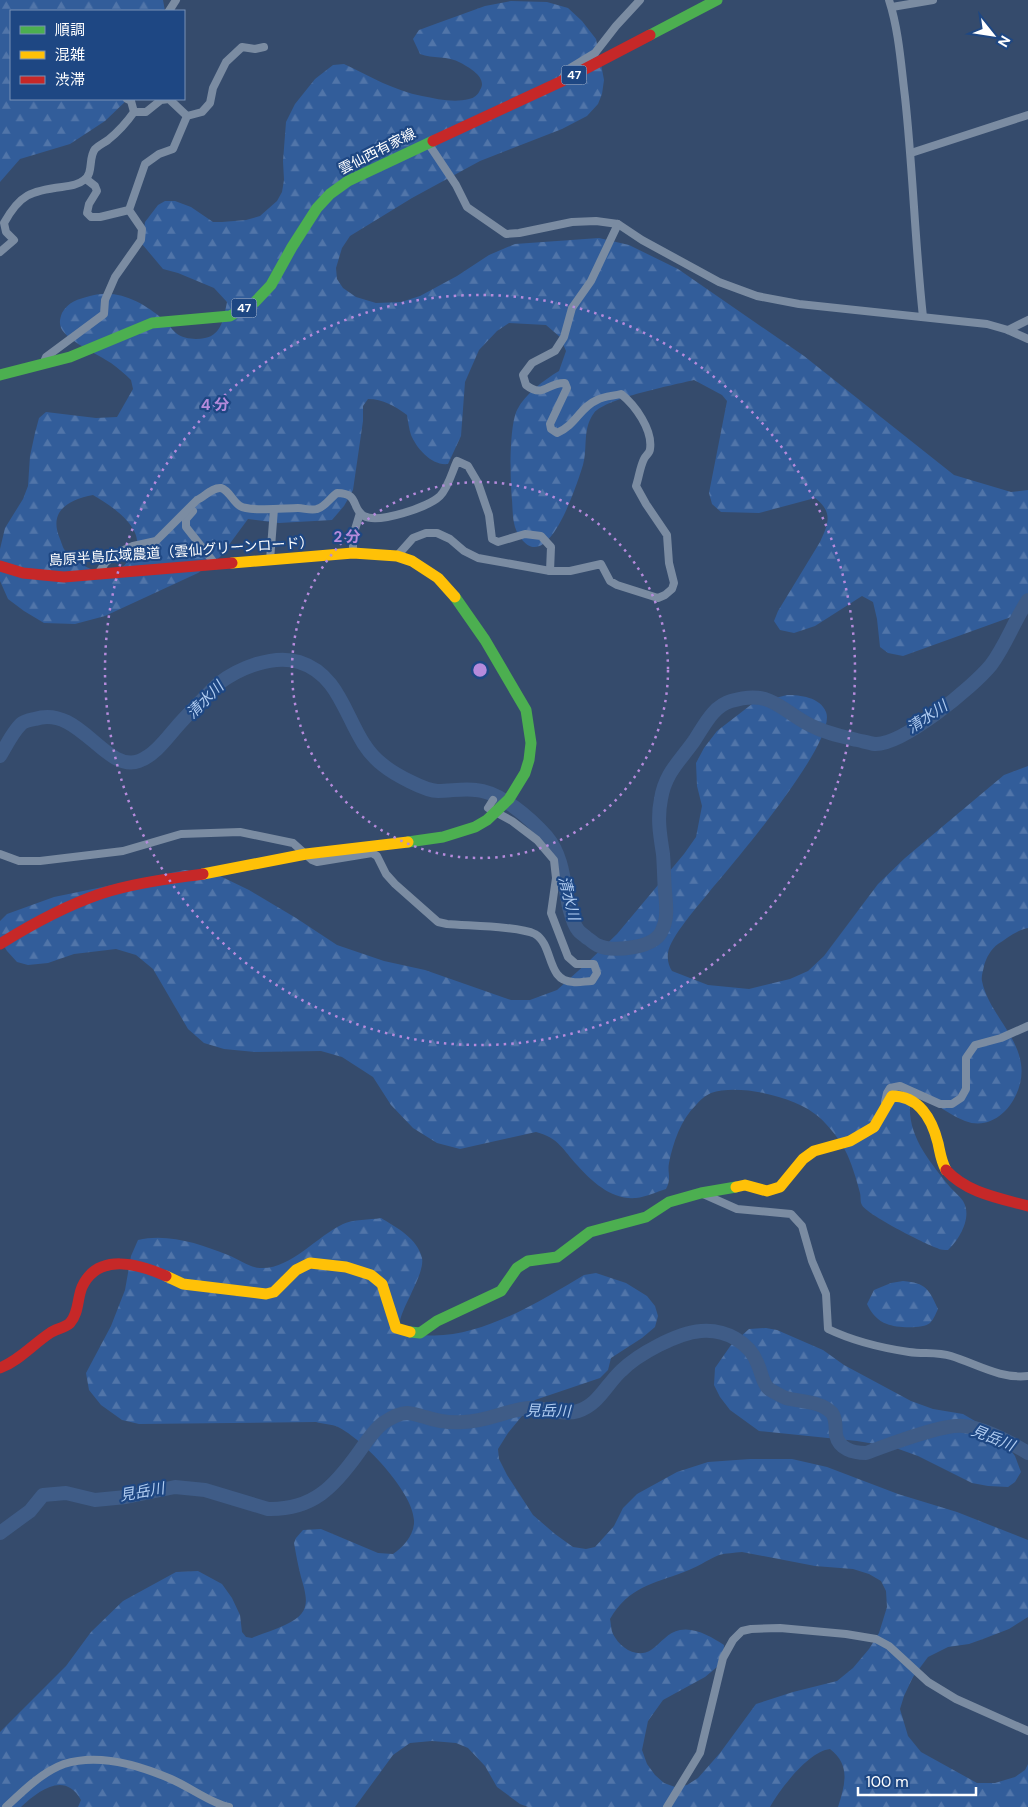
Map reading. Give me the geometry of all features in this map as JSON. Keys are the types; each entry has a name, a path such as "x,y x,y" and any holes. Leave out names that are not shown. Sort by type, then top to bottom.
{"street":[{"path":"560,82 567,70 595,54 616,26 640,0"},
{"name":"雲仙西有家線","path":"0,375 70,357 152,323 230,316 255,302 271,285 317,208 330,194 348,181 560,82 717,0"},
{"path":"923,317 917,263 911,153 898,42 890,4 933,0"},
{"path":"187,116 202,112 210,103 213,88 226,62 242,47 255,49 264,47"},
{"path":"129,100 134,112"},
{"path":"134,112 146,112 161,100"},
{"path":"169,100 187,116"},
{"path":"0,252 14,240 6,232 4,223 13,207 24,197 40,190 74,185 86,179 90,171 90,158 96,148 119,130 134,112"},
{"path":"911,153 1028,115"},
{"path":"129,210 145,164 159,154 173,149 187,116"},
{"path":"428,143 456,185 467,207 506,234 572,222 596,221 618,224 642,240 719,282 757,296 799,304 987,324 1008,330 1028,339"},
{"path":"86,179 95,186 96,191 89,204 87,213 91,217 100,217 129,210"},
{"path":"42,365 46,357 104,314 105,300 115,277 141,240 142,229 129,210"},
{"path":"397,556 413,538 426,533 437,533 478,558 550,571 570,571 601,564 610,581 617,585 658,598 672,589 674,583 669,563 667,535 636,486 644,459 650,450 650,442 644,423 631,402 621,394 598,399 588,405 567,429 557,434 551,429 550,424 567,388 564,384 559,383 543,391 533,391 526,385 523,375 532,363 555,351 564,337 572,308 591,281 618,224"},
{"path":"1008,330 1028,320"},
{"path":"216,565 188,532 185,523 188,515 214,489 221,488 244,508 274,509 299,508 315,510 324,506 337,492 345,493 355,501 360,513 365,517 372,519 391,517 433,502 442,495 456,461 468,466 478,483 489,515 492,539 498,542 525,534 541,536 551,547 550,571"},
{"path":"98,574 105,563 117,553 133,546 156,541 197,500 206,496"},
{"path":"270,560 274,509"},
{"path":"353,553 354,531 360,513"},
{"name":"島原半島広域農道（雲仙グリーンロード）","path":"0,566 34,576 64,577 353,553 397,556 412,561 438,578 451,592 485,640 526,710 531,743 525,773 508,799 493,815 462,832 443,837 378,847 306,854 245,867 146,883 101,894 65,908 0,944"},
{"path":"0,854 19,861 40,861 123,851 181,834 240,832 293,843 317,862 375,854 386,874 395,884 438,922 525,930 537,935 543,942 554,972 563,979 572,983 592,981 598,973 594,964 576,964 568,957 551,913 556,878 554,860 537,840 512,821 488,808 493,800"},
{"path":"885,1108 885,1100 890,1088 900,1086 940,1104 952,1104 961,1098 966,1089 966,1058 976,1045 1001,1038 1028,1026"},
{"path":"0,1368 11,1365 26,1355 45,1335 61,1326 69,1324 76,1313 82,1287 94,1271 108,1265 126,1263 146,1267 183,1284 266,1294 274,1292 296,1270 310,1264 346,1267 371,1275 382,1284 396,1328 405,1332 420,1333 437,1321 501,1291 517,1268 528,1261 557,1257 590,1232 646,1217 670,1202 701,1193 745,1185 767,1191 780,1187 803,1159 814,1151 850,1141 874,1127 892,1096 903,1095 923,1109 931,1122 945,1168 957,1180 977,1191 1028,1206"},
{"path":"701,1193 737,1210 791,1214 802,1226 812,1261 826,1294 828,1329 845,1338 895,1349 950,1356 1004,1375 1028,1376"},
{"path":"667,1807 700,1753 723,1658 733,1640 742,1631 751,1629 790,1629 846,1634 876,1639 889,1646 928,1682 956,1699 1028,1731"},
{"path":"6,1807 28,1786 62,1765 80,1760 97,1759 118,1763 171,1779 229,1807"}],"green space":[{"path":"0,0 163,0 165,10 10,10 10,100 127,100 105,121 70,144 20,159 0,182"},
{"path":"511,1 547,2 568,8 582,21 596,39 604,80 598,104 587,116 562,129 480,161 412,198 350,236 342,248 336,268 337,279 343,288 356,297 376,303 401,302 420,296 457,276 489,255 515,244 599,238 629,245 678,269 804,356 954,475 1011,492 1028,490 1028,611 903,656 888,653 880,647 873,602 862,596 815,626 794,633 780,630 774,621 778,611 820,542 826,529 827,513 821,503 815,498 759,513 721,512 712,504 709,493 727,401 722,395 694,380 626,397 601,407 594,413 588,425 583,465 568,506 551,536 541,545 531,546 520,537 513,519 511,441 514,418 520,404 530,393 559,371 566,351 560,337 546,325 509,323 497,331 479,350 465,382 461,436 448,464 436,462 421,451 411,435 407,415 389,404 379,400 368,399 363,406 363,421 353,490 344,506 332,520 279,523 248,519 220,557 198,573 105,616 75,624 44,623 8,599 0,581 0,549 5,528 23,499 28,486 30,456 39,418 46,412 96,418 117,417 133,389 131,380 119,369 64,333 60,322 64,309 81,298 100,294 120,295 147,307 182,337 201,339 211,336 219,329 227,302 214,288 163,269 142,244 145,222 158,205 165,201 175,201 191,207 213,222 246,220 260,216 277,201 282,192 286,122 295,104 315,79 333,65 344,64 392,87 412,94 451,101 471,99 482,86 482,81 477,74 456,61 420,54 413,39 419,30 485,6","holes":["93,495 128,521 134,530 137,540 136,549 130,559 118,570 104,575 71,557 62,545 57,529 57,521 63,508 76,500"]},
{"path":"787,695 803,696 814,700 826,712 825,727 816,749 781,803 760,831 686,921 670,946 668,953 672,971 708,985 749,989 790,979 808,971 824,956 878,884 905,858 1004,775 1028,766 1028,928 1012,934 993,948 986,960 982,978 985,992 1018,1053 1021,1064 1019,1087 1014,1099 999,1117 977,1124 948,1113 922,1096 910,1105 910,1117 913,1128 922,1149 943,1178 962,1199 966,1207 966,1221 960,1234 948,1250 940,1249 921,1241 884,1222 866,1209 861,1204 854,1171 837,1137 819,1117 797,1103 783,1098 752,1091 737,1090 723,1090 707,1095 686,1117 678,1132 669,1163 669,1182 666,1189 647,1196 627,1198 603,1189 555,1141 536,1132 460,1149 437,1143 413,1128 391,1105 373,1077 342,1057 321,1051 255,1052 224,1049 204,1043 188,1029 153,969 136,955 116,949 74,954 48,963 28,965 17,962 0,940 0,921 7,914 54,897 185,870 220,876 249,890 337,945 384,961 425,970 511,1000 530,1000 557,990 617,934 696,837 702,806 697,786 696,763 704,748 717,731 752,704"},
{"path":"381,1218 406,1234 420,1251 422,1262 420,1271 402,1314 399,1327 415,1333 438,1335 460,1333 482,1327 526,1308 584,1275 596,1273 626,1283 647,1296 655,1306 658,1316 655,1327 642,1338 611,1358 608,1370 600,1378 535,1400 508,1433 498,1449 499,1459 507,1475 533,1515 573,1547 586,1549 595,1547 614,1526 623,1508 637,1494 677,1472 708,1462 750,1459 792,1459 827,1467 898,1494 957,1512 1028,1540 1028,1617 1009,1629 969,1644 948,1647 928,1657 913,1677 900,1709 908,1736 921,1752 977,1783 995,1783 1015,1777 1025,1770 1028,1764 1028,1807 838,1807 843,1791 844,1769 837,1755 830,1749 822,1751 804,1763 788,1781 770,1807 528,1807 520,1804 497,1787 485,1766 468,1748 456,1743 432,1741 410,1743 393,1755 355,1807 78,1807 81,1800 75,1791 67,1786 60,1785 44,1790 21,1807 0,1807 0,1732 66,1666 91,1632 123,1601 176,1572 198,1571 222,1584 232,1598 240,1615 242,1632 246,1637 252,1638 285,1625 303,1611 306,1600 294,1543 303,1530 321,1529 378,1553 393,1554 408,1540 413,1531 414,1520 405,1495 396,1481 373,1454 338,1427 316,1422 139,1424 122,1420 101,1405 89,1390 86,1373 111,1326 125,1290 131,1256 138,1240 161,1238 184,1241 217,1251 260,1268 282,1264 333,1229 347,1222","holes":["742,1552 815,1566 853,1569 869,1574 881,1581 886,1591 887,1607 879,1633 869,1649 853,1668 837,1681 756,1704 720,1753 698,1778 687,1785 675,1787 664,1783 647,1764 642,1750 648,1721 663,1700 705,1677 723,1662 724,1645 703,1633 686,1629 672,1633 646,1652 635,1653 629,1651 620,1644 612,1632 610,1619 617,1608 633,1593 642,1588 722,1554"]},
{"path":"903,1281 922,1285 932,1296 938,1309 934,1318 927,1325 903,1327 884,1323 875,1316 867,1304 874,1290 891,1283"},
{"path":"766,1328 777,1330 823,1350 844,1365 911,1401 933,1409 963,1414 999,1435 1015,1456 1021,1472 1015,1482 1008,1487 988,1486 972,1483 918,1456 893,1447 857,1441 759,1431 730,1410 720,1397 714,1385 715,1368 731,1345 749,1329"}],"waterway":[{"name":"清水川","path":"0,756 12,735 22,723 51,717 65,721 79,729 115,758 127,762 139,761 157,749 181,722 226,678 246,668 267,661 289,660 299,662 315,670 328,681 337,694 361,740 371,753 388,769 432,790 467,789 486,792 505,801 533,822 547,837 560,861 571,916 579,931 601,947 615,949 630,948 651,942 663,928 666,919 666,905 659,820 663,790 674,768 719,707 731,701 756,697 774,702 799,719 827,732 875,744 887,742 937,713 982,675 991,665 1006,641 1028,600"},
{"name":"見岳川","path":"0,1533 30,1511 43,1495 66,1493 95,1500 126,1497 175,1487 205,1490 268,1509 298,1505 310,1501 331,1486 350,1465 376,1430 394,1416 409,1413 439,1421 458,1422 480,1420 529,1408 560,1412 578,1411 591,1404 628,1364 647,1351 670,1340 701,1331 719,1332 743,1344 754,1357 763,1381 769,1389 786,1398 817,1404 827,1409 835,1418 836,1435 840,1444 852,1451 866,1453 942,1428 963,1426 971,1427 1005,1440 1028,1453"}],"traffic: fast":[{"path":"650,35 717,0"},
{"path":"0,375 70,357 152,323 230,316 255,302 271,285 317,208 330,194 348,181 433,141"},
{"path":"408,842 443,837 475,827 487,820 509,799 525,773 529,760 531,743 526,710 485,640 455,597"},
{"path":"410,1332 420,1333 437,1321 501,1291 517,1268 528,1261 557,1257 590,1232 646,1217 669,1202 701,1193 736,1187"}],"traffic: slow":[{"path":"232,563 353,553 397,556 412,561 438,578 455,597"},
{"path":"203,874 306,854 408,842"},
{"path":"736,1187 745,1185 767,1191 780,1187 803,1159 814,1151 850,1141 874,1127 892,1096 910,1100 923,1110 932,1126 946,1170"},
{"path":"166,1276 183,1284 266,1294 274,1292 296,1270 310,1263 346,1267 371,1275 382,1284 396,1328 410,1332"}],"traffic: jam":[{"path":"433,141 560,82 650,35"},
{"path":"0,566 23,573 64,577 232,563"},
{"path":"0,944 49,916 100,894 138,884 203,874"},
{"path":"946,1170 954,1178 984,1194 1028,1206"},
{"path":"0,1368 20,1357 52,1332 70,1323 75,1315 82,1287 89,1276 98,1269 108,1265 132,1265 166,1276"}]}
